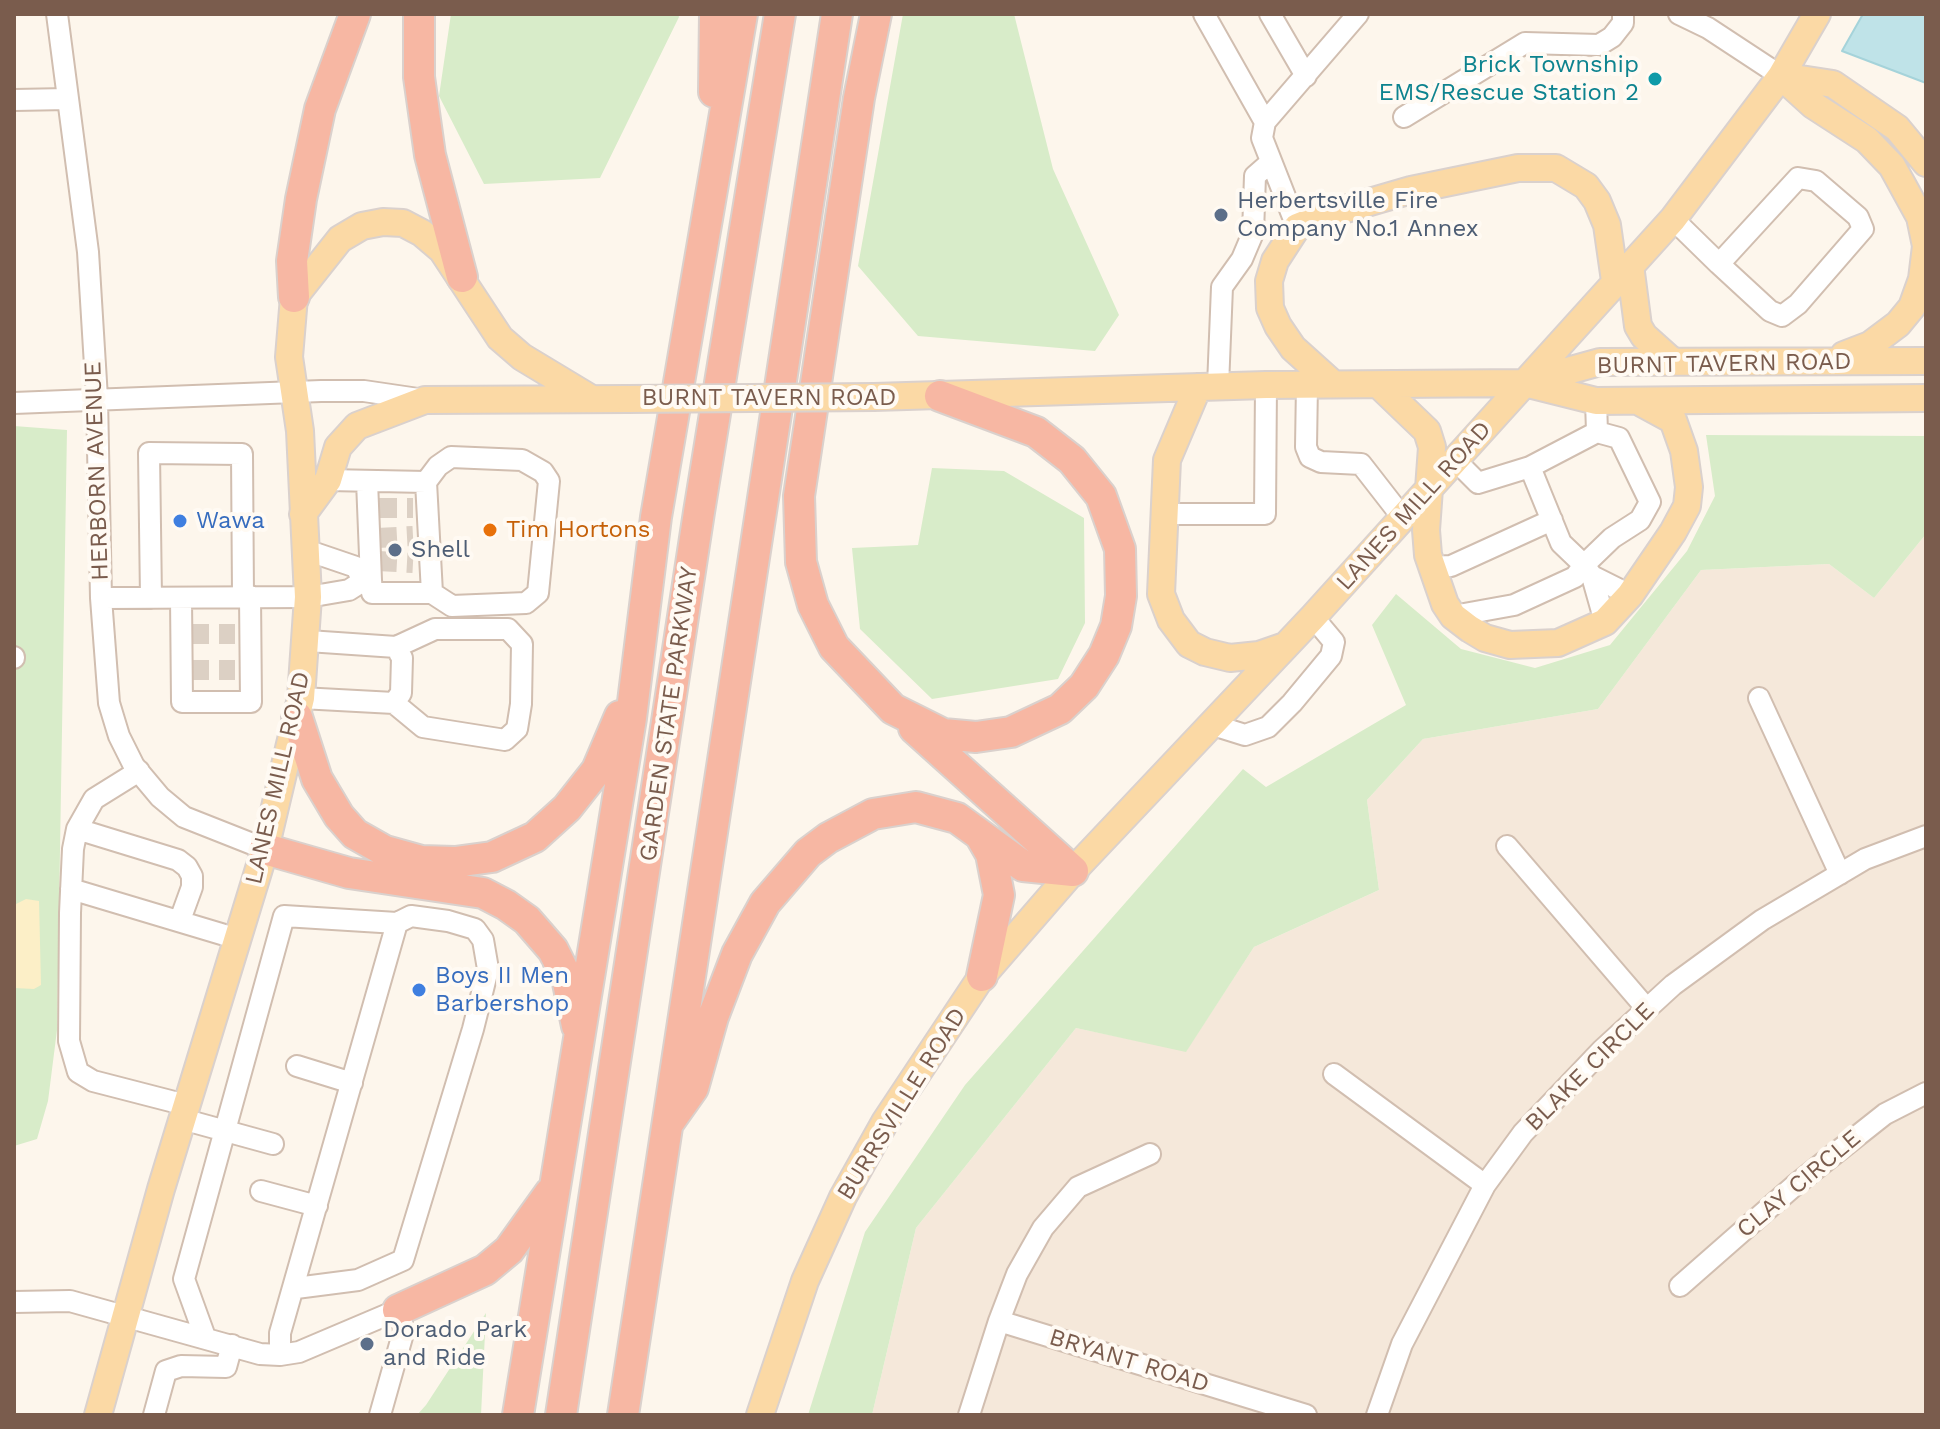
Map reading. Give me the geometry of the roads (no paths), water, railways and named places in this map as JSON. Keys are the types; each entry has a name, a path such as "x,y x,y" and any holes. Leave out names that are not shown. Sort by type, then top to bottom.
{"highway":[{"path":"294,297 292,261 320,109 355,14"},
{"path":"419,14 419,77 430,155 462,277"},
{"path":"696,269 715,75 715,14"},
{"path":"518,1415 589,989 636,677 656,517 742,14"},
{"name":"GARDEN STATE PARKWAY","path":"561,1415 699,512 780,14"},
{"path":"623,1415 837,14"},
{"path":"876,14 859,98 797,529 801,562 813,605 834,647 893,709 1073,871"},
{"path":"893,709 943,734 976,737 1011,732 1035,723 1060,709 1084,686 1104,655 1116,626 1121,596 1120,549 1113,522 1101,496 1072,460 1036,432 940,396"},
{"path":"299,708 317,779 339,816 355,834 385,851 421,861 455,862 492,857 535,837 567,808 597,770 636,677"},
{"path":"665,1126 693,1088 713,1017 737,954 765,903 808,853 849,825 873,814 916,807 947,813 1023,866 1073,871"},
{"path":"980,835 991,854 999,895 982,976"},
{"path":"265,849 349,873 483,893 506,905 527,920 553,950 567,978 579,1036"},
{"path":"398,1310 485,1270 509,1250 555,1184"}],"main road":[{"name":"LANES MILL ROAD","path":"982,976 1073,871 1313,617 1673,219 1781,76 1817,14"},
{"path":"1781,76 1833,84 1897,128 1926,163"},
{"path":"1781,76 1813,105 1867,140 1892,166 1920,217 1926,246 1922,279 1912,307 1898,324 1870,345 1830,361"},
{"path":"1320,384 1293,348 1270,308 1269,281 1275,261 1297,227 1411,190 1518,168 1556,168 1586,186 1597,201 1607,225 1638,326 1644,336 1673,362"},
{"path":"294,297 340,239 362,226 383,222 403,223 422,233 442,250 500,338 522,357 590,398"},
{"name":"LANES MILL ROAD","path":"98,1415 184,1112 265,849 299,708 308,641 308,597 300,431 289,357 294,297"},
{"name":"BURNT TAVERN ROAD","path":"425,400 940,396 1208,386 1524,383 1600,362 1926,361"},
{"name":"BURNT TAVERN ROAD","path":"1524,383 1596,401 1926,398"},
{"path":"1379,385 1427,431 1432,447 1426,530 1431,567 1453,616 1485,638 1510,645 1558,643 1605,622 1630,595 1687,506 1689,487 1684,451 1673,420 1638,401"},
{"path":"1208,386 1167,460 1161,594 1171,620 1189,644 1230,658 1259,655 1285,646"},
{"path":"303,514 328,480 338,447 357,426 425,400"},
{"name":"BURRSVILLE ROAD","path":"760,1415 805,1281 843,1197 885,1122 982,976"}],"street":[{"name":"HERBORN AVENUE","path":"57,14 88,252 97,398 101,598 109,703 119,736 139,771 160,797 184,817 265,849"},
{"path":"1204,14 1265,122"},
{"path":"1270,14 1306,76"},
{"path":"1297,227 1262,138 1265,122 1358,14"},
{"path":"1404,117 1525,43 1599,45 1612,37 1623,23 1623,14"},
{"path":"1679,14 1708,28 1781,76"},
{"path":"14,100 68,99"},
{"path":"1208,386 1222,287 1242,259 1253,233 1255,176 1271,162"},
{"path":"1673,219 1719,264 1770,311 1782,316 1798,304 1863,229 1858,217 1816,181 1798,178 1719,264"},
{"path":"1320,384 1306,447 1310,457 1321,462 1361,464 1403,518"},
{"path":"1164,514 1265,514 1266,385"},
{"name":"BURNT TAVERN ROAD","path":"14,403 364,391 425,400"},
{"path":"1596,401 1597,432"},
{"path":"1453,616 1514,605 1588,570 1612,538 1640,520 1650,502 1619,438 1597,432 1530,467 1478,483 1455,460"},
{"path":"151,598 149,453 242,454 247,596 243,670 251,702 182,702 185,635 181,598"},
{"path":"367,481 372,508 372,593 432,593 452,606 526,603 538,593 549,481 543,472 522,460 451,457 438,466 426,482 420,508 421,563 432,593"},
{"path":"1530,467 1561,543 1588,570 1630,595"},
{"path":"328,480 426,482"},
{"path":"1431,567 1451,566 1552,520"},
{"path":"306,550 370,571"},
{"path":"1588,570 1605,622"},
{"path":"101,598 308,597 349,590 370,571"},
{"path":"1213,725 1245,735 1268,727 1292,703 1331,656 1334,642 1313,617"},
{"path":"299,708 394,703 423,727 505,740 517,729 521,704 522,644 508,629 435,629 396,647 308,641"},
{"path":"394,703 401,693 402,669 402,658 396,647"},
{"path":"1759,698 1840,874"},
{"path":"139,771 94,799 77,829 71,889 69,1041 78,1072 93,1081 184,1112 224,1131 273,1144"},
{"path":"77,829 178,860 187,867 192,876 192,887 180,920"},
{"name":"BLAKE CIRCLE","path":"1377,1415 1402,1344 1485,1185 1523,1133 1673,985 1762,920 1865,859 1926,836"},
{"path":"1507,846 1647,1009"},
{"path":"71,889 238,939"},
{"path":"205,1337 184,1279 284,916 397,923 411,916 448,921 475,929 483,940 488,969 473,1029 403,1260 358,1280 296,1288"},
{"path":"280,1355 280,1333 296,1288 397,923"},
{"path":"297,1066 352,1083"},
{"path":"1334,1074 1485,1185"},
{"name":"CLAY CIRCLE","path":"1680,1286 1794,1186 1885,1114 1926,1093"},
{"path":"969,1415 1017,1274 1043,1228 1078,1187 1150,1154"},
{"path":"261,1191 317,1206"},
{"path":"14,1302 70,1301 280,1355 299,1352 398,1310 404,1330 380,1415"},
{"name":"BRYANT ROAD","path":"999,1321 1306,1415"},
{"path":"154,1415 166,1371 181,1366 226,1367 232,1345"}],"water":[{"path":"1863,14 1926,14 1926,83 1842,51"}],"tunnel":[{"path":"377,508 413,508"},
{"path":"377,538 413,536"},
{"path":"377,561 413,563"},
{"path":"189,634 235,634"},
{"path":"189,670 235,670"}],"place":[{"name":"Brick Township EMS/Rescue Station 2","path":"1655,79"},
{"name":"Herbertsville Fire Company No.1 Annex","path":"1221,215"},
{"name":"Wawa","path":"180,521"},
{"name":"Tim Hortons","path":"490,530"},
{"name":"Shell","path":"395,550"},
{"name":"Boys II Men Barbershop","path":"419,990"},
{"name":"Dorado Park and Ride","path":"367,1344"}]}
